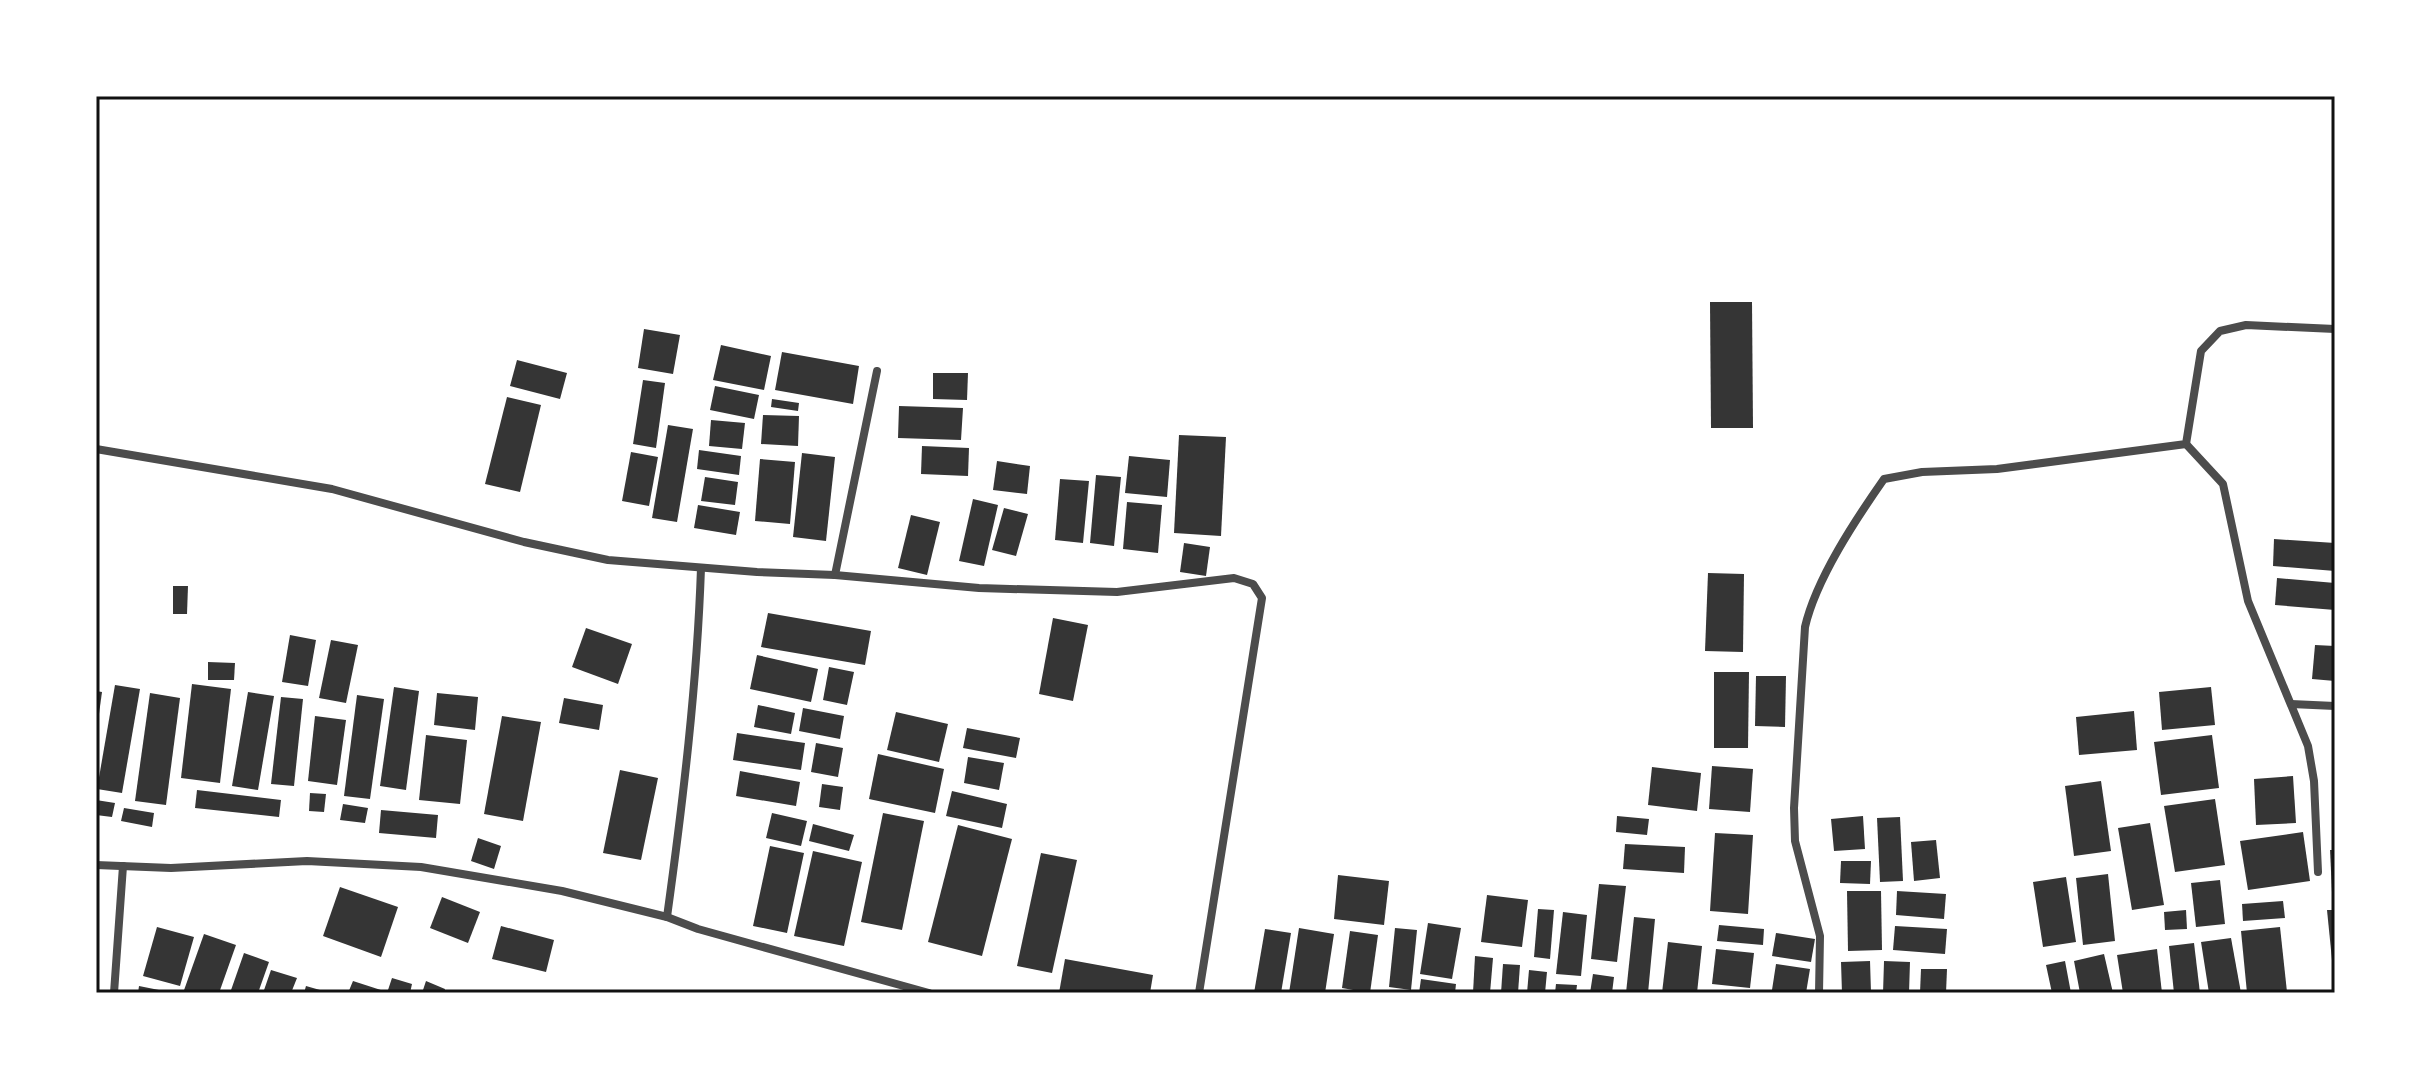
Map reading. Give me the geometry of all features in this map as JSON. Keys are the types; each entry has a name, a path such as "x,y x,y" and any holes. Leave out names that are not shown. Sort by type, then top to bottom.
{"street":[{"path":"2186,444 2201,351 2220,331 2246,325 2335,329"},
{"path":"835,575 877,371"},
{"path":"2186,444 2223,484 2248,601 2308,746 2314,781 2318,872"},
{"path":"1819,993 1820,936 1795,841 1794,819 1805,627 1811,603 1864,507 1884,479 1922,472 1997,469 2186,444"},
{"path":"96,449 332,489 524,542 608,560 979,588 1117,592 1234,578 1253,584 1262,598 1199,993"},
{"path":"667,917 687,770 701,568"},
{"path":"2291,704 2335,706"},
{"path":"96,865 171,868 307,861 421,867 562,891 667,917 698,929 929,993"},
{"path":"114,993 123,866"}],"building":[{"path":"1710,302 1752,302 1753,428 1711,428"},
{"path":"644,329 680,335 673,374 638,368"},
{"path":"721,345 771,356 764,390 713,380"},
{"path":"782,352 859,366 853,404 775,390"},
{"path":"517,360 567,373 560,399 510,386"},
{"path":"933,373 968,373 967,400 933,399"},
{"path":"643,380 665,383 656,448 633,444"},
{"path":"715,386 759,395 754,419 710,410"},
{"path":"507,397 541,405 520,492 485,484"},
{"path":"772,399 799,403 798,411 771,407"},
{"path":"899,406 963,408 961,440 898,438"},
{"path":"763,415 799,416 798,446 761,444"},
{"path":"711,420 745,423 742,449 709,446"},
{"path":"668,425 693,429 677,522 652,518"},
{"path":"1179,435 1226,437 1221,536 1174,533"},
{"path":"922,446 969,448 968,476 921,474"},
{"path":"699,450 741,456 739,475 697,469"},
{"path":"631,452 658,457 649,506 622,501"},
{"path":"802,453 835,457 826,541 793,537"},
{"path":"1129,456 1170,460 1167,497 1125,493"},
{"path":"760,459 795,462 790,524 755,521"},
{"path":"997,461 1030,466 1027,494 993,490"},
{"path":"1096,475 1121,477 1114,546 1090,543"},
{"path":"705,477 738,482 735,505 701,501"},
{"path":"1060,479 1089,481 1083,543 1055,540"},
{"path":"973,499 998,505 984,566 959,561"},
{"path":"1127,502 1162,505 1158,553 1123,549"},
{"path":"698,505 740,512 736,535 694,528"},
{"path":"1004,508 1028,514 1016,556 992,550"},
{"path":"911,515 940,522 927,575 898,568"},
{"path":"2274,539 2335,543 2335,571 2273,566"},
{"path":"1184,543 1210,547 1206,576 1180,572"},
{"path":"1708,573 1744,574 1743,652 1705,651"},
{"path":"2277,578 2335,583 2335,610 2275,605"},
{"path":"173,586 188,586 187,614 173,614"},
{"path":"768,613 871,631 865,665 761,647"},
{"path":"1053,618 1088,625 1073,701 1039,694"},
{"path":"586,628 632,644 618,684 572,667"},
{"path":"290,635 316,640 308,686 282,682"},
{"path":"331,640 358,645 346,703 319,698"},
{"path":"2315,645 2335,646 2335,681 2312,679"},
{"path":"757,655 818,669 811,702 750,689"},
{"path":"208,662 235,663 234,680 208,680"},
{"path":"829,667 854,672 847,705 823,700"},
{"path":"1714,672 1749,672 1748,748 1714,748"},
{"path":"1756,676 1786,676 1785,727 1755,726"},
{"path":"192,684 231,689 220,783 181,778"},
{"path":"115,685 140,689 122,793 97,789"},
{"path":"394,687 419,691 406,790 380,786"},
{"path":"2211,687 2215,725 2162,730 2159,692"},
{"path":"96,691 102,692 98,721 96,721"},
{"path":"248,692 274,696 258,790 232,786"},
{"path":"150,693 180,698 166,805 135,801"},
{"path":"437,693 478,697 475,730 434,725"},
{"path":"357,695 384,699 370,799 344,796"},
{"path":"281,697 303,699 294,786 271,784"},
{"path":"564,698 603,705 599,730 559,723"},
{"path":"758,705 795,713 791,734 754,727"},
{"path":"803,708 844,716 840,739 799,731"},
{"path":"2134,711 2137,750 2079,755 2076,717"},
{"path":"896,712 948,724 939,762 887,750"},
{"path":"315,716 346,720 337,785 308,781"},
{"path":"502,716 541,722 523,821 484,814"},
{"path":"967,728 1020,738 1016,758 963,748"},
{"path":"737,733 805,743 801,770 733,760"},
{"path":"426,735 467,740 460,804 419,800"},
{"path":"2212,735 2219,788 2161,795 2154,742"},
{"path":"816,743 843,748 838,777 811,772"},
{"path":"878,754 944,769 935,813 869,799"},
{"path":"968,757 1004,763 999,790 964,783"},
{"path":"1712,766 1753,769 1750,812 1709,809"},
{"path":"1652,767 1701,773 1697,811 1648,805"},
{"path":"620,770 658,778 641,860 603,853"},
{"path":"740,771 800,782 796,806 736,796"},
{"path":"2293,776 2296,823 2256,825 2254,779"},
{"path":"2101,781 2111,851 2074,856 2065,786"},
{"path":"822,784 843,787 840,810 819,807"},
{"path":"197,790 281,800 279,817 195,808"},
{"path":"952,791 1007,804 1002,828 946,816"},
{"path":"310,793 326,794 324,812 309,811"},
{"path":"2215,799 2225,865 2175,872 2164,806"},
{"path":"96,800 115,803 112,817 96,815"},
{"path":"343,804 368,808 365,823 340,820"},
{"path":"124,808 154,813 152,827 121,821"},
{"path":"381,810 438,815 436,838 379,833"},
{"path":"772,813 807,821 801,846 766,838"},
{"path":"883,813 924,821 902,930 861,922"},
{"path":"1617,816 1649,819 1647,835 1616,832"},
{"path":"1863,816 1865,849 1834,851 1831,819"},
{"path":"1900,817 1903,881 1880,882 1877,818"},
{"path":"2150,823 2164,905 2132,910 2118,828"},
{"path":"813,824 854,835 849,851 809,841"},
{"path":"958,825 1012,839 982,956 928,942"},
{"path":"2303,832 2310,881 2248,890 2240,841"},
{"path":"1715,833 1753,835 1748,914 1710,911"},
{"path":"478,838 501,846 494,869 471,861"},
{"path":"1936,840 1940,878 1914,881 1911,842"},
{"path":"1625,844 1685,847 1684,873 1623,869"},
{"path":"770,846 804,853 787,933 753,926"},
{"path":"2330,850 2335,850 2335,892 2332,892"},
{"path":"813,851 862,862 844,946 794,936"},
{"path":"1041,853 1077,860 1052,973 1017,966"},
{"path":"1841,861 1871,861 1870,884 1840,883"},
{"path":"2108,874 2115,941 2083,945 2076,878"},
{"path":"1338,875 1389,881 1384,925 1334,919"},
{"path":"2066,877 2076,942 2043,947 2033,882"},
{"path":"2220,880 2225,924 2196,927 2191,883"},
{"path":"1599,884 1626,886 1617,962 1591,959"},
{"path":"340,887 398,907 381,957 323,936"},
{"path":"1847,891 1881,891 1882,950 1848,951"},
{"path":"1897,891 1946,894 1944,919 1896,915"},
{"path":"1487,895 1528,900 1522,947 1481,942"},
{"path":"442,897 480,912 468,943 430,928"},
{"path":"2283,901 2285,918 2243,921 2242,904"},
{"path":"1538,909 1554,910 1550,959 1534,957"},
{"path":"2186,910 2187,929 2165,930 2164,912"},
{"path":"2327,910 2335,910 2335,970 2333,970"},
{"path":"1563,912 1587,915 1581,976 1556,974"},
{"path":"1634,917 1655,919 1648,993 1626,993"},
{"path":"1428,923 1461,928 1452,979 1420,974"},
{"path":"1719,925 1764,929 1763,945 1717,941"},
{"path":"501,926 554,940 546,972 492,959"},
{"path":"1895,926 1947,929 1945,954 1893,950"},
{"path":"157,927 194,937 180,986 143,976"},
{"path":"2280,927 2287,992 2247,993 2241,931"},
{"path":"1299,928 1334,934 1325,993 1289,993"},
{"path":"1395,928 1417,930 1411,990 1389,987"},
{"path":"1265,929 1291,933 1281,993 1254,993"},
{"path":"1350,931 1378,935 1370,993 1342,988"},
{"path":"1776,933 1815,939 1811,962 1772,956"},
{"path":"204,934 236,945 219,993 183,993"},
{"path":"2231,938 2241,993 2209,993 2201,942"},
{"path":"1668,942 1702,946 1697,993 1662,993"},
{"path":"2194,943 2200,993 2174,993 2169,946"},
{"path":"1716,949 1754,953 1750,988 1712,984"},
{"path":"2157,949 2162,993 2123,993 2117,955"},
{"path":"244,953 269,962 258,993 230,993"},
{"path":"2104,954 2113,993 2080,993 2074,961"},
{"path":"1475,956 1493,958 1490,993 1473,993"},
{"path":"1065,959 1153,975 1150,993 1059,993"},
{"path":"1870,961 1871,993 1842,993 1841,962"},
{"path":"1884,961 1910,962 1909,993 1883,993"},
{"path":"2065,961 2071,993 2052,993 2046,965"},
{"path":"1503,964 1520,965 1518,993 1501,993"},
{"path":"1776,964 1810,969 1806,993 1772,990"},
{"path":"1921,969 1947,969 1946,993 1920,993"},
{"path":"271,970 297,978 291,993 263,993"},
{"path":"1529,970 1547,972 1545,993 1527,993"},
{"path":"1593,974 1614,977 1612,993 1590,993"},
{"path":"392,978 412,984 410,993 387,993"},
{"path":"1421,979 1456,984 1455,993 1419,993"},
{"path":"353,981 387,992 348,993"},
{"path":"426,981 445,989 444,993 422,993"},
{"path":"1556,984 1577,985 1576,993 1555,993"},
{"path":"139,986 169,992 169,993 138,993"},
{"path":"306,986 327,992 327,993 304,993"}]}
